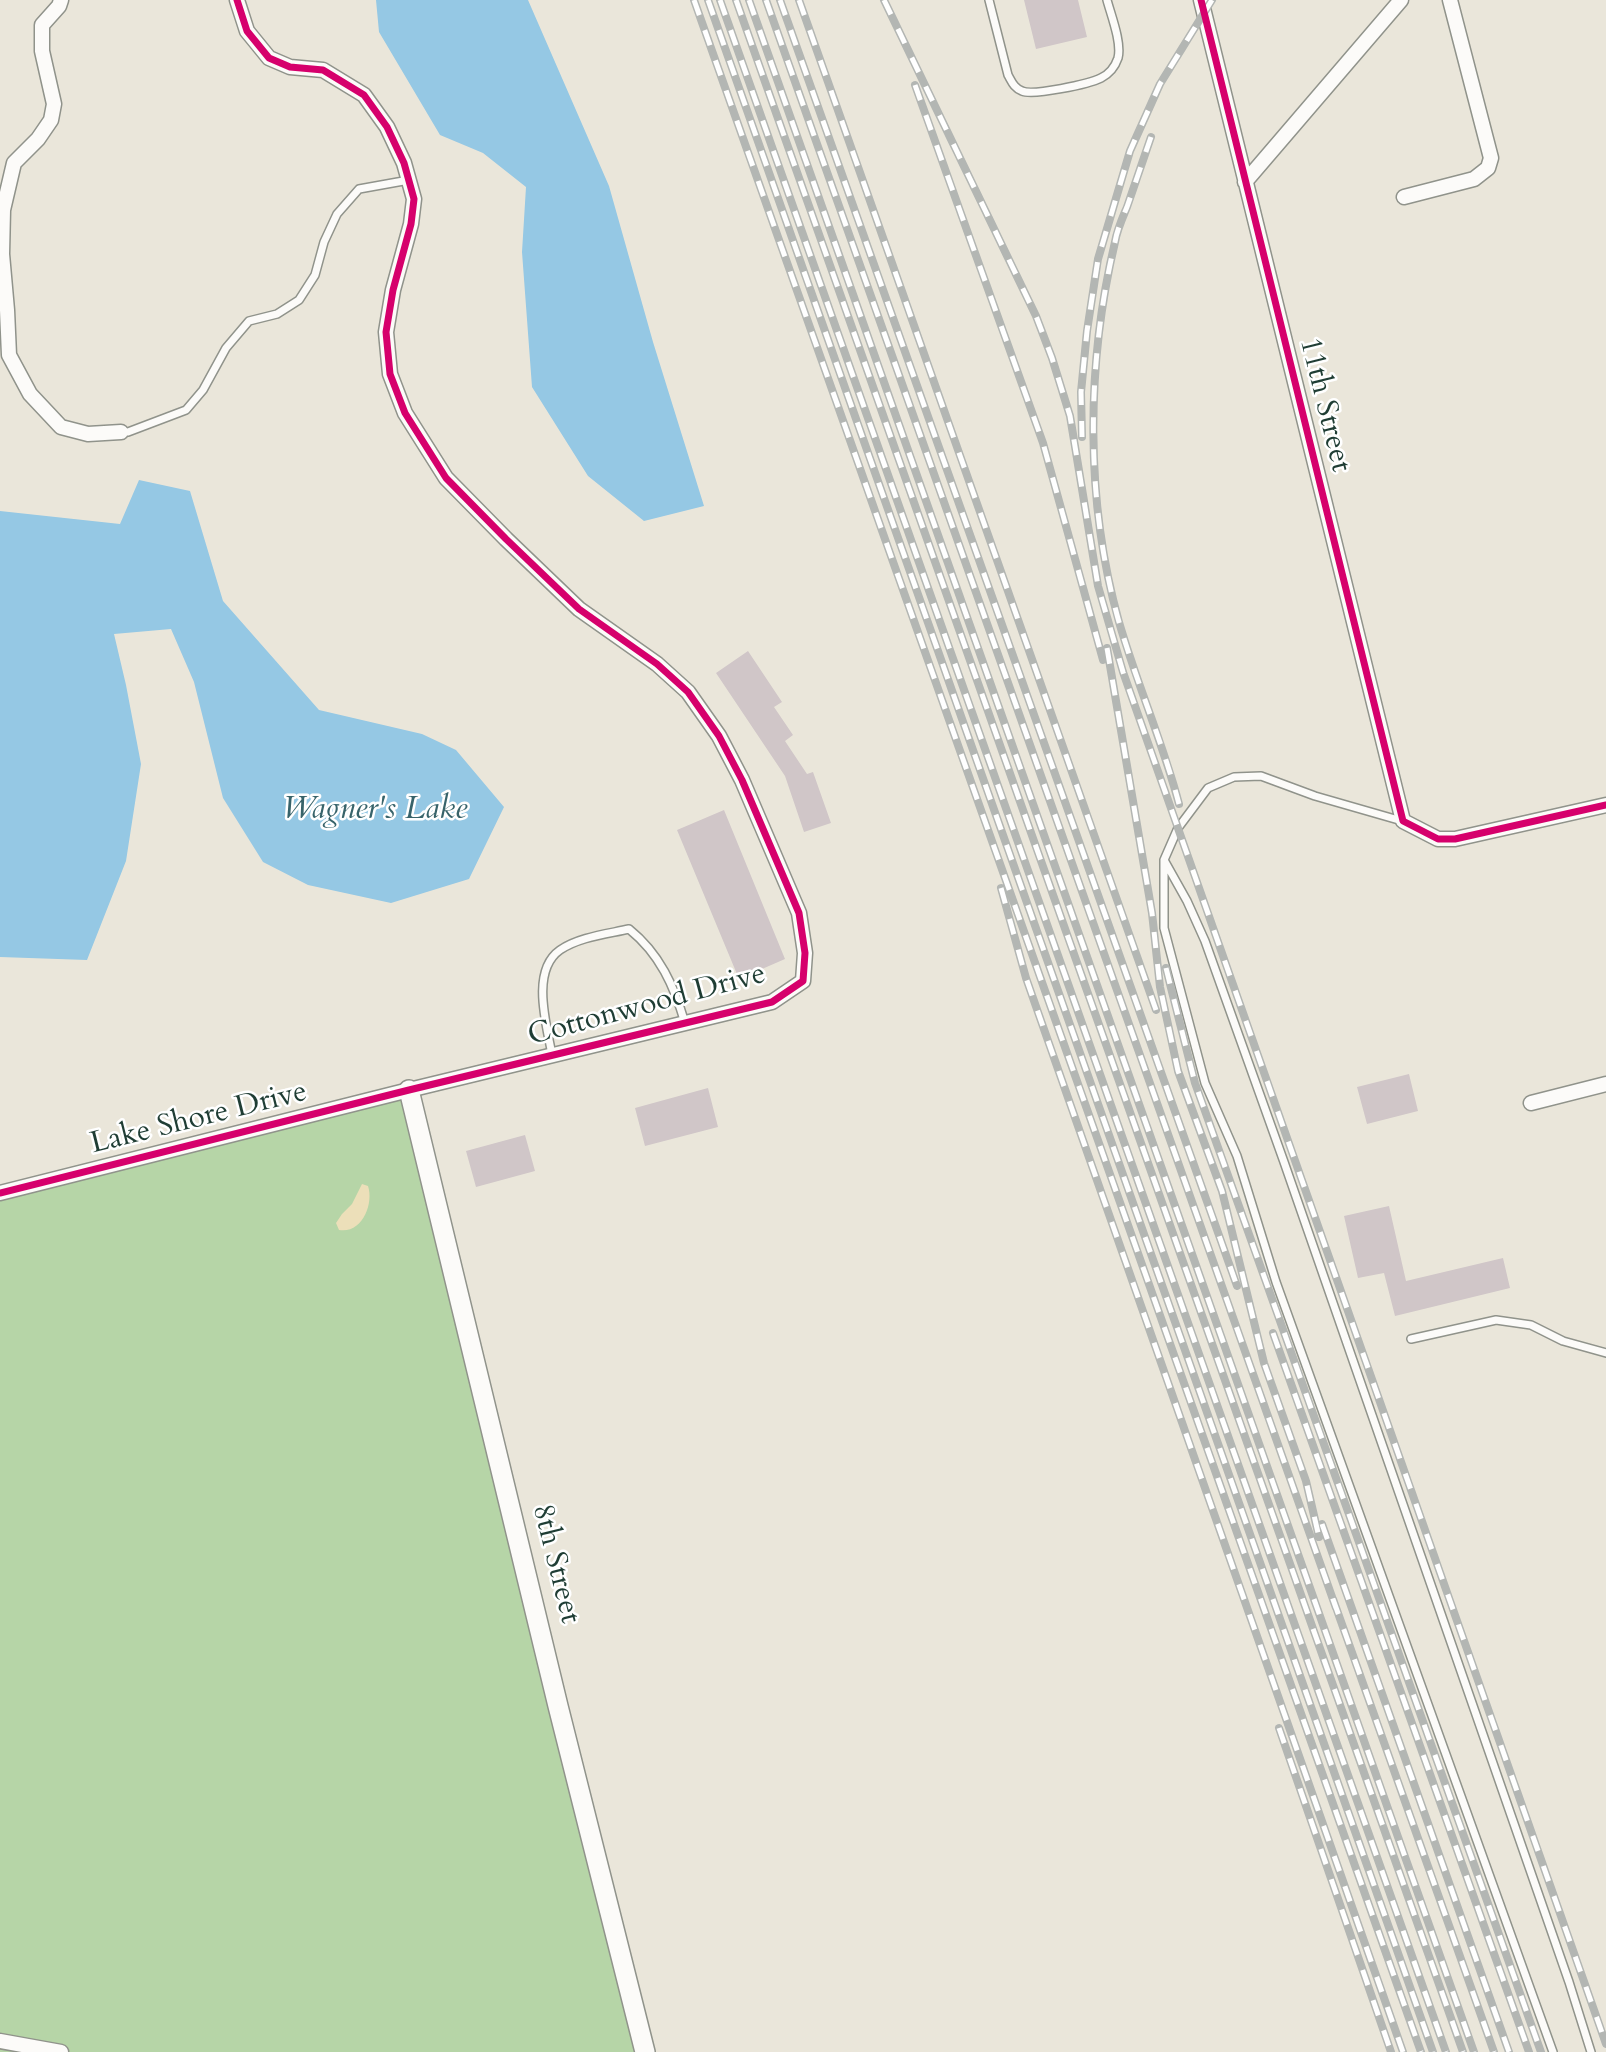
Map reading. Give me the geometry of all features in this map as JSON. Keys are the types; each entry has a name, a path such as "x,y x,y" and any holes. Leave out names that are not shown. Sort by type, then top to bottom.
{"street":[{"path":"61,0 42,25 42,51 54,104 51,120 38,139 14,163 3,210 2,254 9,355 30,394 61,427 88,434 121,432"},
{"name":"Cottonwood Drive","path":"237,0 247,32 269,58 290,67 323,71 365,95 387,127 404,163 414,198 411,224 393,290 386,332 390,374 405,413 446,478 506,539 579,609 657,664 688,692 719,736 742,780 799,913 805,953 803,981 772,1002 409,1090"},
{"name":"11th Street","path":"1201,0 1403,821"},
{"path":"1245,182 1401,0"},
{"path":"1404,197 1474,179 1488,168 1491,158 1450,0"},
{"path":"1403,821 1438,839 1455,839 1606,805"},
{"path":"1531,1103 1606,1084"},
{"name":"Lake Shore Drive","path":"0,1193 409,1090"},
{"name":"8th Street","path":"409,1090 645,2052"},
{"path":"0,2041 61,2052"}],"lane":[{"path":"989,0 1014,86 1023,92 1037,94 1100,79 1112,71 1118,59 1119,48 1107,0"},
{"path":"121,432 128,432 186,410 203,390 226,348 249,321 277,314 299,300 315,275 324,242 337,214 359,190 409,180"},
{"path":"1403,821 1315,796 1261,776 1234,777 1208,788 1178,828 1164,860 1164,928 1205,1083 1237,1156 1276,1282 1553,2052"},
{"path":"1164,860 1205,941 1233,1019 1569,1982 1591,2052"},
{"path":"552,1055 542,1002 543,983 548,965 559,951 579,941 629,929 642,939 675,989 685,1023"},
{"path":"1411,1339 1496,1320 1531,1325 1563,1341 1606,1353"}],"green space":[{"path":"409,1090 645,2052 0,2052 0,1193"}],"sand":[{"path":"362,1184 368,1186 368,1209 360,1223 347,1230 339,1230 336,1223 352,1204"}],"water":[{"path":"376,0 528,0 609,186 653,342 704,506 644,521 588,476 532,387 522,252 526,187 483,153 440,135 379,32"},
{"name":"Wagner's Lake","path":"139,480 190,491 223,601 319,710 422,734 456,750 504,807 469,879 391,903 308,885 263,862 223,798 194,682 171,629 114,634 141,764 126,861 87,960 0,957 0,511 120,524"}],"building":[{"path":"1024,0 1078,0 1087,37 1036,49"},
{"path":"748,651 782,702 774,707 793,735 785,741 807,774 813,772 831,823 804,832 785,776 716,673"},
{"path":"724,810 785,959 739,979 677,830"},
{"path":"1409,1074 1418,1111 1367,1124 1357,1087"},
{"path":"708,1088 718,1127 645,1146 635,1108"},
{"path":"525,1135 535,1171 476,1187 466,1151"},
{"path":"1389,1206 1406,1281 1503,1258 1510,1288 1395,1316 1384,1273 1358,1278 1344,1216"}],"railway":[{"path":"694,0 1421,2052"},
{"path":"708,0 1433,2052"},
{"path":"720,0 1446,2052"},
{"path":"736,0 1463,2052"},
{"path":"749,0 1474,2052"},
{"path":"766,0 1336,1608"},
{"path":"780,0 1237,1286"},
{"path":"799,0 1156,1010"},
{"path":"884,0 1036,316 1052,358 1070,416 1098,586 1123,672 1606,2044"},
{"path":"1082,437 1081,392 1098,259 1130,151 1160,84 1212,0"},
{"path":"915,85 1043,443 1103,660"},
{"path":"1151,137 1117,233 1105,289 1095,384 1095,481 1100,529 1119,622 1179,804"},
{"path":"1107,648 1152,913 1160,987 1178,1071 1222,1191 1264,1363 1306,1481 1319,1537"},
{"path":"1001,888 1026,978 1403,2052"},
{"path":"1166,968 1195,1083 1541,2052"},
{"path":"1273,1333 1529,2052"},
{"path":"1322,1524 1509,2052"},
{"path":"1333,1599 1494,2052"},
{"path":"1279,1728 1391,2052"}],"cycle path":[{"path":"0,1193 772,1002 803,981 805,953 799,913 742,780 719,736 688,692 657,664 579,609 446,478 405,413 390,374 386,332 393,290 411,224 414,199 404,163 387,127 364,95 323,70 290,67 269,58 247,31 237,0"},
{"path":"1201,0 1403,821 1438,839 1455,839 1606,805"}]}
